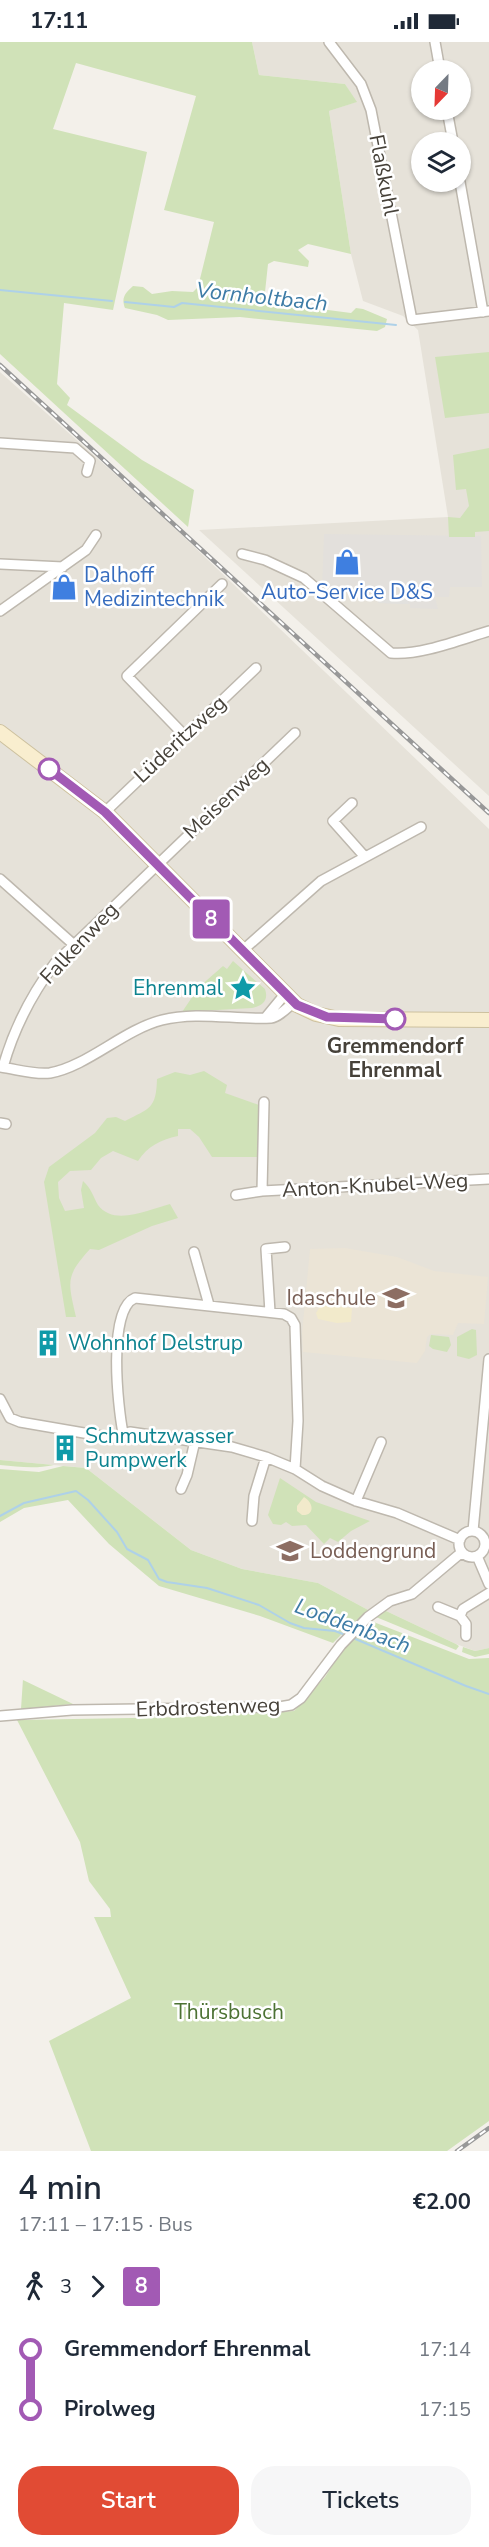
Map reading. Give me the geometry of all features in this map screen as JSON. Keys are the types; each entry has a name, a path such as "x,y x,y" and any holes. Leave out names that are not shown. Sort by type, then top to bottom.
{"street":[{"name":"Flaßkuhl","path":"328,42 361,84 371,110 412,320 486,312"},
{"path":"435,42 438,60"},
{"path":"461,192 486,312"},
{"path":"0,443 75,448 90,461 87,472"},
{"path":"0,611 86,550 96,535"},
{"path":"242,554 304,578 391,653 400,654 489,631"},
{"path":"0,564 63,567"},
{"path":"184,735 127,676 222,584"},
{"name":"Lüderitzweg","path":"105,812 256,668"},
{"path":"0,732 105,812 289,998 316,1014 339,1019 489,1020"},
{"name":"Meisenweg","path":"157,864 295,733"},
{"path":"352,803 333,821 365,857"},
{"path":"242,951 321,881 421,827"},
{"name":"Falkenweg","path":"2,1067 30,999 55,963 157,864"},
{"path":"0,879 73,944"},
{"path":"2,1067 32,1073 50,1073 75,1063 137,1029 162,1020 186,1016 255,1019 277,1016 289,998"},
{"name":"Anton-Knubel-Weg","path":"262,1191 264,1102"},
{"name":"Anton-Knubel-Weg","path":"237,1195 262,1191 489,1179"},
{"path":"270,1312 266,1249 285,1247"},
{"path":"194,1252 209,1305"},
{"path":"123,1433 117,1378 118,1334 128,1301 135,1298 270,1312 291,1318 295,1325 298,1421 295,1469"},
{"path":"473,1531 489,1359"},
{"path":"0,1399 10,1418 20,1422 113,1438 130,1432 195,1441 266,1457 295,1469 322,1486 356,1501 397,1513 460,1540"},
{"path":"181,1489 188,1475 195,1441"},
{"path":"356,1501 381,1442"},
{"path":"252,1521 254,1496 266,1457"},
{"path":"473,1531 487,1540 484,1550 477,1556 471,1557 462,1552 460,1540 463,1535 473,1531"},
{"name":"Erbdrostenweg","path":"0,1716 72,1710 286,1706 308,1692 341,1645 383,1606 390,1601 412,1594 462,1552"},
{"path":"477,1556 489,1584"},
{"path":"460,1616 463,1609 489,1593"},
{"path":"438,1607 460,1616 466,1624 466,1636"}],"shaded area":[{"path":"252,42 489,42 489,796 199,530 448,517 418,330 403,316 363,301 351,254 329,111 356,102 345,84 259,75"},
{"path":"0,372 160,514 489,829 489,1648 475,1651 456,1644 384,1610 370,1611 318,1583 242,1569 191,1550 86,1468 0,1460"},
{"path":"324,534 481,536 482,587 450,587 449,597 435,597 438,609 410,608 410,604 378,603 378,594 322,590"},
{"path":"379,595 408,596 408,604 379,603"},
{"name":"Idaschule","path":"345,1248 397,1257 434,1271 488,1277 484,1324 458,1323 453,1335 431,1334 427,1337 425,1351 417,1363 303,1352 302,1333 310,1249"}],"green space":[{"path":"0,42 252,42 259,75 345,84 357,102 329,111 351,254 308,244 298,250 309,261 308,267 274,261 268,264 265,292 267,300 274,303 351,313 356,308 363,309 387,319 385,327 377,331 240,317 168,320 157,315 125,308 124,298 133,286 143,287 152,294 172,291 193,292 198,287 214,222 164,210 196,96 76,63 53,129 147,152 113,310 64,303 57,384 70,398 67,405 142,460 194,490 188,527 0,354"},
{"path":"489,352 489,413 445,418 435,357"},
{"path":"489,448 489,531 475,532 475,537 449,537 448,517 460,518 469,506 466,489 456,490 453,455"},
{"path":"233,961 265,989 264,1002 252,1008 182,1012 199,987 223,966 227,969"},
{"path":"204,1071 227,1085 225,1093 259,1105 258,1157 212,1157 199,1137 190,1129 178,1129 178,1136 155,1144 138,1161 113,1151 101,1158 91,1170 70,1171 58,1182 59,1198 65,1211 84,1208 81,1190 83,1181 98,1205 113,1215 132,1215 170,1204 178,1218 152,1226 99,1250 90,1249 72,1273 70,1287 76,1317 66,1317 44,1182 49,1167 95,1133 107,1118 116,1117 125,1121 146,1110 153,1102 157,1079 175,1072 190,1075"},
{"path":"472,1329 476,1330 477,1355 469,1359 457,1356 457,1337"},
{"path":"431,1335 449,1337 451,1345 447,1352 429,1346"},
{"path":"0,1460 54,1465 34,1467 0,1465"},
{"path":"63,1466 86,1468 191,1550 242,1569 318,1583 370,1611 353,1623 333,1643 260,1616 159,1586 109,1544 68,1500 24,1508 0,1522 0,1469 39,1472"},
{"path":"280,1478 316,1502 370,1521 351,1531 338,1542 330,1538 324,1544 306,1525 292,1526 286,1522 281,1525 273,1524 268,1515"},
{"path":"384,1610 459,1646 456,1650 376,1617"},
{"name":"Thürsbusch","path":"371,1621 469,1659 489,1658 489,2121 447,2151 91,2151 49,2041 131,1998 94,1917 111,1917 110,1909 89,1881 80,1842 17,1720 188,1717 294,1711 325,1677 342,1651"},
{"path":"463,1647 475,1651 489,1648 489,1654 475,1657 462,1652"},
{"path":"23,1680 73,1704 21,1709"}],"sand":[{"path":"321,1305 352,1308 351,1322 337,1323 318,1319 316,1313"},
{"path":"304,1497 310,1502 312,1509 306,1515 302,1515 297,1511 297,1506"}],"waterway":[{"name":"Vornholtbach","path":"0,290 112,301"},
{"name":"Vornholtbach","path":"125,302 174,307 182,303 396,325"},
{"name":"Loddenbach","path":"0,1516 24,1503 76,1491 88,1500 117,1532 127,1549 148,1560 159,1579 207,1588 259,1605 290,1623 304,1628 335,1631 348,1636"},
{"name":"Loddenbach","path":"353,1638 489,1694"}],"railway":[{"path":"0,365 489,813"},
{"path":"457,2151 489,2128"}],"bus line":[{"name":"8","path":"49,769 105,812 297,1005 327,1017 339,1019 395,1019"}],"place":[{"name":"Auto-Service D&S","path":"347,562"},
{"name":"Dalhoff Medizintechnik","path":"64,587"},
{"name":"Ehrenmal","path":"243,988"},
{"name":"Gremmendorf Ehrenmal","path":"395,1019"},
{"name":"Idaschule","path":"396,1298"},
{"name":"Wohnhof Delstrup","path":"48,1343"},
{"name":"Schmutzwasser Pumpwerk","path":"65,1448"},
{"name":"Loddengrund","path":"290,1551"}]}
